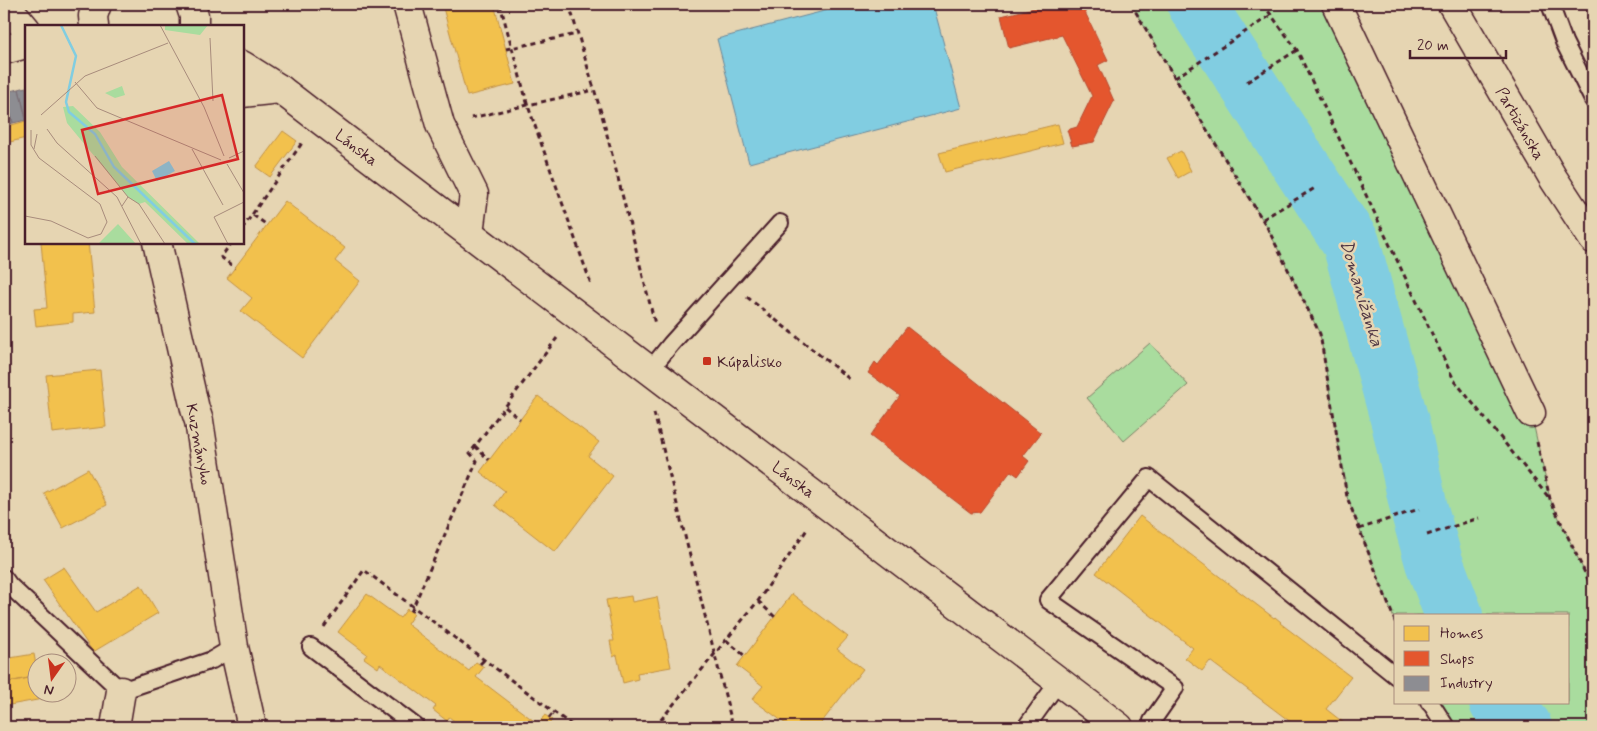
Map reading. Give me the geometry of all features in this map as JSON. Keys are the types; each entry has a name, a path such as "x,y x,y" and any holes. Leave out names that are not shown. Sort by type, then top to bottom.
{"street":[{"path":"5,4 25,28"},
{"path":"94,25 93,16 97,4"},
{"path":"190,4 194,16 194,25"},
{"path":"407,4 440,125 474,194 469,233"},
{"path":"1336,4 1531,413"},
{"name":"Partizánska","path":"1452,4 1553,178 1593,239"},
{"path":"4,50 25,44"},
{"name":"Lánska","path":"244,66 280,89 1119,727"},
{"path":"244,92 280,89"},
{"name":"Kuzmányho","path":"157,244 198,421 234,647 252,727"},
{"path":"114,727 121,691"}],"lane":[{"path":"1550,4 1564,42 1593,100"},
{"path":"650,370 780,223"},
{"path":"1152,721 1175,688 1048,600 1149,478 1394,674"},
{"path":"4,578 9,585 121,691 212,660 234,647"},
{"path":"311,646 416,727"},
{"path":"1026,727 1059,681"},
{"path":"1431,704 1446,727"}],"path":[{"path":"500,4 528,106 591,284"},
{"path":"569,4 594,90 656,325"},
{"path":"1131,4 1262,219 1320,334 1347,497 1394,619"},
{"path":"1263,4 1297,50 1454,380 1550,499"},
{"path":"1175,78 1271,15"},
{"path":"506,49 578,34"},
{"path":"1247,82 1297,50"},
{"path":"440,125 594,90"},
{"path":"244,226 306,137"},
{"path":"1262,219 1315,188"},
{"path":"253,215 267,225"},
{"path":"231,244 221,257 235,268"},
{"path":"727,281 852,381"},
{"path":"411,612 477,460 470,453 558,336"},
{"path":"506,407 520,419"},
{"path":"654,412 733,727"},
{"path":"1531,413 1550,499 1593,590"},
{"path":"475,446 489,460"},
{"path":"654,727 758,601 811,524 832,508"},
{"path":"1359,529 1419,509"},
{"path":"1426,535 1479,518"},
{"path":"311,646 364,570 574,727"},
{"path":"758,601 774,617"},
{"path":"726,640 745,656"},
{"path":"480,664 484,660"},
{"path":"549,718 554,712"}],"green space":[{"path":"1131,4 1336,4 1531,413 1550,499 1593,590 1593,727 1446,727 1432,704 1570,704 1570,614 1394,614 1394,619 1347,497 1320,334 1267,227"},
{"path":"1150,343 1188,385 1124,441 1087,398"}],"water":[{"path":"851,4 933,4 961,108 749,163 717,39"}],"building: Homes":[{"path":"442,4 494,4 515,84 467,96"},
{"path":"25,121 25,138 6,143 4,127"},
{"path":"1058,124 1063,143 945,172 939,153"},
{"path":"283,131 297,141 270,177 256,167"},
{"path":"1181,151 1191,171 1178,178 1167,158"},
{"path":"285,201 345,248 335,261 360,281 302,358 241,311 252,298 227,278"},
{"path":"41,244 88,244 95,312 73,314 73,322 36,326 34,309 47,308"},
{"path":"100,370 106,427 52,433 46,375"},
{"path":"538,396 599,442 588,456 613,476 555,552 495,505 505,491 480,472"},
{"path":"88,469 107,505 63,528 44,493"},
{"path":"1140,516 1275,617 1280,623 1351,677 1326,709 1349,727 1295,727 1210,661 1202,671 1185,658 1193,648 1096,573"},
{"path":"64,567 96,612 141,585 158,613 93,652 43,580"},
{"path":"367,594 400,618 407,609 414,614 407,624 469,671 476,662 484,667 476,677 538,724 545,715 552,720 547,727 462,727 449,717 447,721 433,710 436,706 380,664 378,668 364,658 367,654 338,632"},
{"path":"792,594 848,637 837,649 863,669 818,727 790,727 752,699 763,686 737,666"},
{"path":"631,596 632,602 657,597 671,667 637,673 638,679 623,683 617,655 613,657 610,641 614,641 606,600"},
{"path":"28,655 28,678 4,683 4,659"},
{"path":"28,678 28,702 4,706 4,683"}],"building: Shops":[{"path":"1047,4 1081,4 1108,60 1098,65 1114,101 1094,142 1072,146 1067,130 1077,127 1092,96 1062,35 1009,48 1001,16"},
{"path":"907,327 1041,433 1023,456 1029,461 1018,476 1011,471 980,512 971,513 870,436 900,396 868,373 875,362 878,365"}],"building: Industry":[{"path":"25,87 25,113 19,89"},
{"path":"19,89 25,120 13,123 5,92"},
{"path":"4,93 13,123 4,126"}],"waterway":[{"name":"Domanižanka","path":"1196,4 1351,243 1400,422 1419,509 1434,562 1454,614"},
{"name":"Domanižanka","path":"1500,704 1523,727"}],"place":[{"name":"Kúpalisko","path":"707,361"}]}
